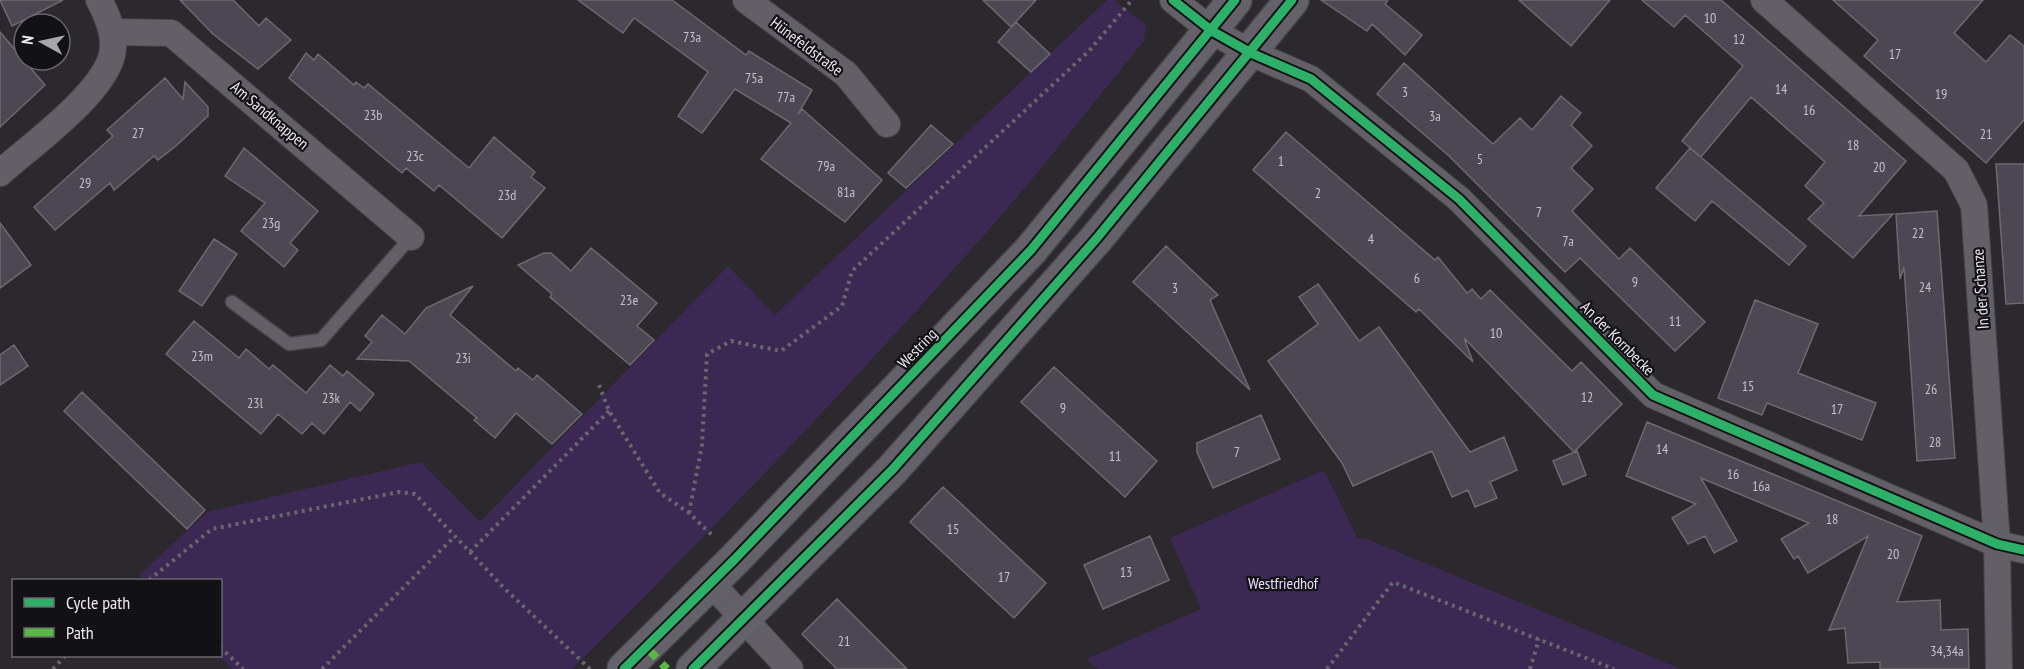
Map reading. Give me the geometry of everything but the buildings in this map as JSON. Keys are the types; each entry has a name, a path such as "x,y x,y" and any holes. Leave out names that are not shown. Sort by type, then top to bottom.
{"main road":[{"name":"Westring","path":"624,669 735,559 1031,250 1235,0"},
{"path":"693,669 893,469 1097,238 1251,54 1292,0"}],"street":[{"path":"0,173 93,91 110,63 113,32 99,0"},
{"name":"Hünefeldstraße","path":"746,0 846,74 887,124"},
{"path":"1173,0 1212,31 1251,54"},
{"name":"In der Schanze","path":"1764,0 1956,170 1974,205 1997,544 1999,669"},
{"name":"Am Sandknappen","path":"113,32 171,33 411,237"},
{"name":"An der Kornbecke","path":"1251,54 1311,80 1459,199 1653,395 1997,544 2024,550"},
{"path":"711,583 790,669"}],"lane":[{"path":"232,302 289,344 321,340 411,237"}],"path":[{"path":"689,513 702,445 707,354 731,341 780,351 842,306 852,272 1089,51 1132,0"},
{"path":"599,385 609,411 660,493 689,513 735,559"},
{"path":"470,552 609,411"},
{"path":"152,579 212,529 399,492 415,494 504,588 590,669"},
{"path":"322,669 454,537"},
{"path":"1327,669 1393,582 1614,669"},
{"path":"1530,669 1539,639"},
{"path":"222,649 243,669"},
{"path":"53,669 64,657"}],"green space":[{"path":"1107,0 1114,0 1146,25 1144,41 1011,204 940,284 733,507 572,669 233,669 220,657 222,657 222,579 144,579 139,575 207,512 421,462 480,522 728,266 775,315"},
{"name":"Westfriedhof","path":"1324,470 1358,539 1364,538 1681,669 1098,669 1086,659 1201,609 1170,538"}],"marked path":[{"path":"646,647 667,669"}],"cycle path":[{"path":"1173,0 1212,31 1251,53 1311,79 1459,199 1653,395 1997,544 2024,550"},
{"path":"624,669 735,559 1031,250 1235,0"},
{"path":"693,669 893,469 1097,238 1292,0"}]}
